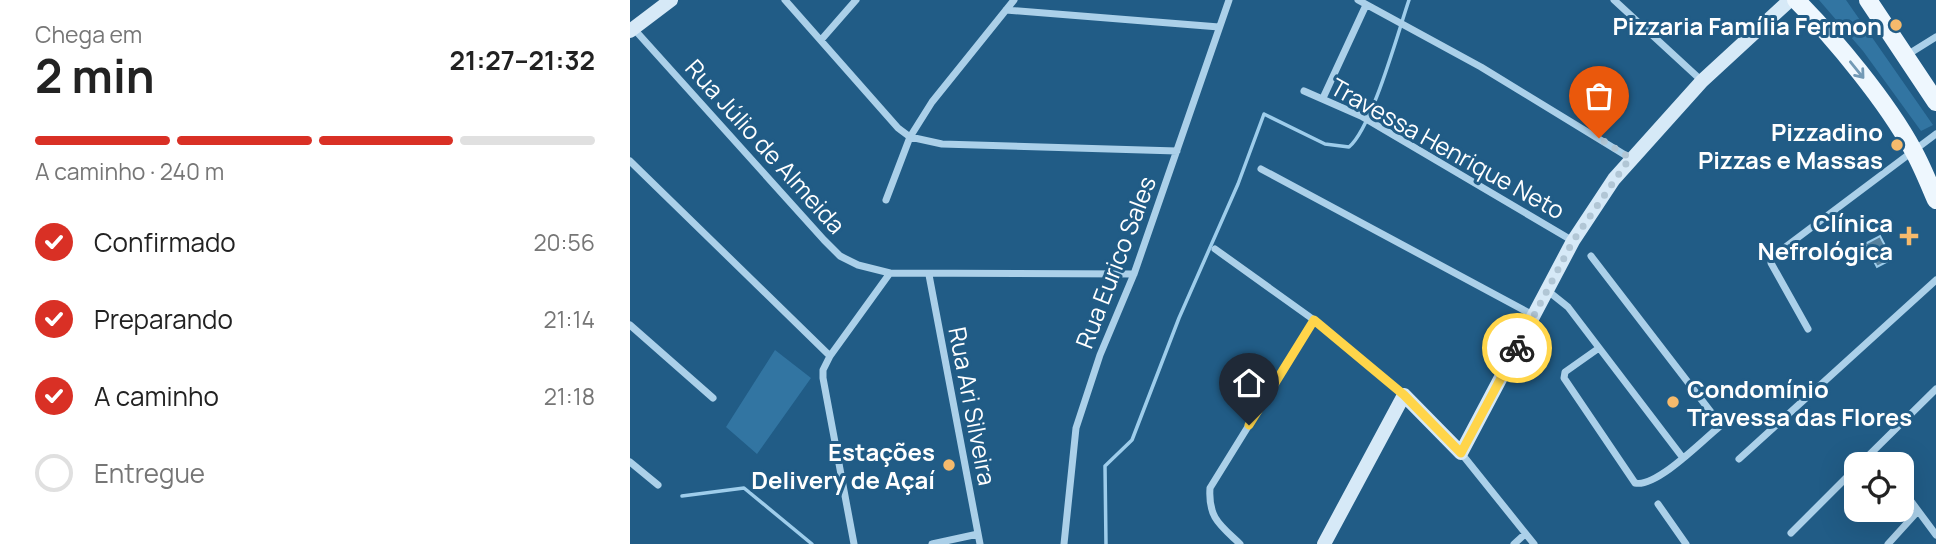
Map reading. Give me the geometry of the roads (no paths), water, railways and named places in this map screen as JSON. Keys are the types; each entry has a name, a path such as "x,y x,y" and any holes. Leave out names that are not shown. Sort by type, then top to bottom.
{"main road":[{"path":"1796,0 1861,75 1913,150 1936,200"},
{"path":"1868,0 1936,102"}],"street":[{"path":"632,30 671,0"},
{"path":"785,0 885,116 910,137 942,144 1177,151"},
{"path":"821,40 856,0"},
{"path":"886,200 910,137 932,102 1014,0"},
{"name":"Rua Eurico Sales","path":"1064,544 1076,428 1100,355 1134,274 1229,0"},
{"path":"1358,0 1480,67 1630,158"},
{"path":"1614,0 1702,81"},
{"path":"1461,453 1573,241 1630,158 1702,81 1790,0"},
{"path":"1323,98 1366,5"},
{"path":"1006,10 1219,27"},
{"name":"Rua Júlio de Almeida","path":"632,30 824,240 840,256 858,265 890,274 1134,274"},
{"path":"1906,55 1936,37"},
{"name":"Travessa Henrique Neto","path":"1304,91 1361,116 1573,241"},
{"path":"1808,329 1771,263 1772,257 1936,134"},
{"path":"630,162 830,356"},
{"path":"1261,169 1535,316"},
{"path":"1214,249 1314,320 1404,395 1461,453 1534,544"},
{"path":"1591,256 1717,420 1718,427 1683,458 1642,485 1636,483 1564,378 1565,372 1599,348"},
{"path":"854,544 822,378 823,370 830,356 890,274"},
{"name":"Rua Ari Silveira","path":"929,275 980,544"},
{"path":"1739,459 1936,280"},
{"path":"1548,291 1568,307 1683,458"},
{"path":"1240,544 1215,520 1209,506 1210,488 1314,320"},
{"path":"630,325 713,398"},
{"path":"1873,452 1936,389"},
{"path":"1324,544 1404,395"},
{"path":"630,461 658,485"},
{"path":"1791,533 1844,481"},
{"path":"1658,504 1686,544"},
{"path":"1914,505 1936,535"},
{"path":"1888,544 1918,510"},
{"path":"932,544 978,534"},
{"path":"1514,544 1525,534"}],"waterway":[{"path":"1106,544 1105,466 1132,440 1179,318 1238,184 1264,114 1325,144 1349,147 1367,121 1409,0"},
{"path":"682,496 744,488 812,544"}],"place":[{"name":"Pizzaria Família Fermon","path":"1896,25"},
{"name":"Pizzadino Pizzas e Massas","path":"1897,145"},
{"name":"Clínica Nefrológica","path":"1909,236"},
{"name":"Condomínio Travessa das Flores","path":"1673,402"},
{"name":"Estações Delivery de Açaí","path":"949,465"}]}
